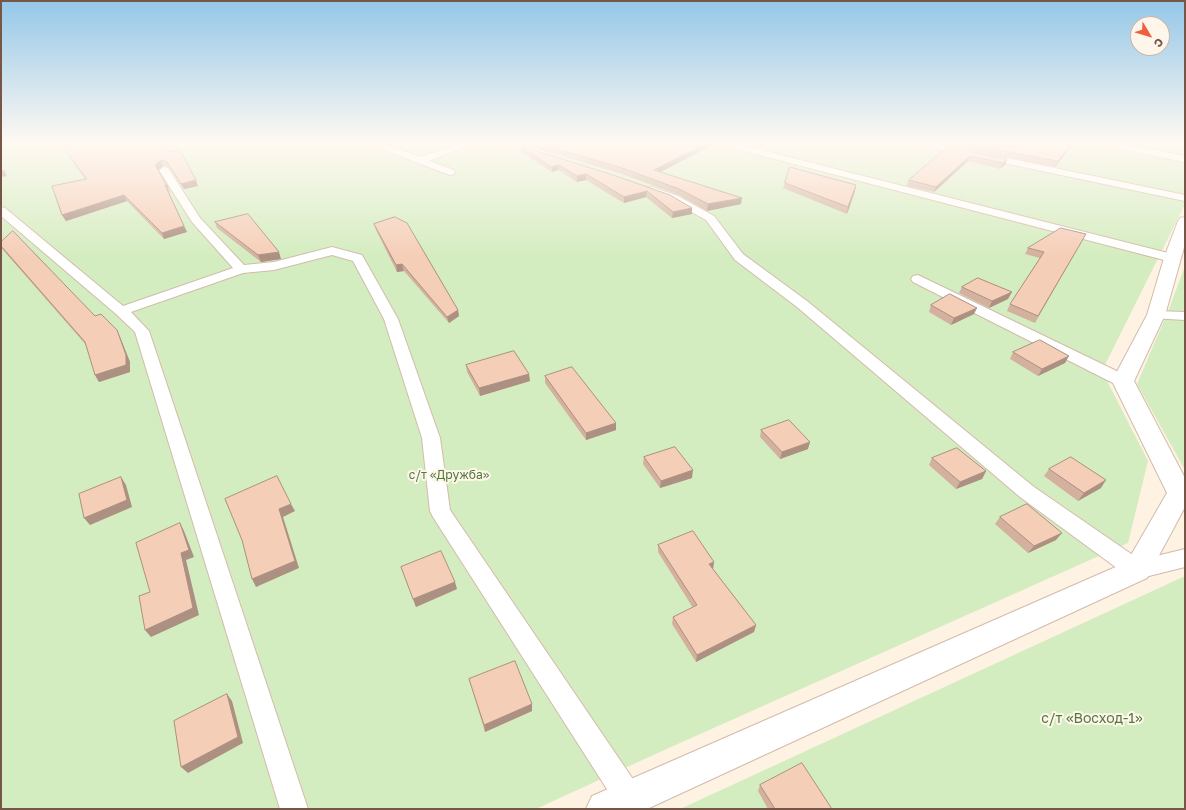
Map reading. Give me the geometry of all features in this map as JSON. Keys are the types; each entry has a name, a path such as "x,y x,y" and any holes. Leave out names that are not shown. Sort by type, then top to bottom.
{"street":[{"path":"617,803 1137,570 1180,493 1123,381 1156,315 1172,258 1185,221"}],"lane":[{"path":"171,181 196,220 242,269"},
{"path":"871,181 1172,258"},
{"path":"1103,181 1185,198"},
{"path":"639,185 674,198 710,218 739,257 802,304 1028,492 1137,570 1185,558"},
{"path":"1,210 121,311 142,331 294,809"},
{"path":"121,311 242,269 274,266 332,251 358,258 391,319 431,438 440,511 617,803"},
{"path":"918,279 1123,381"},
{"path":"1156,315 1185,316"}],"green space":[{"name":"с/т «Дружба»","path":"1,181 1185,181 1185,204 1102,371 1148,461 1128,543 651,756 536,809 1,809"},
{"path":"1185,266 1185,470 1137,384 1169,309"},
{"name":"с/т «Восход-1»","path":"1185,576 1185,809 680,809"}],"building":[{"path":"77,181 164,181 184,226 162,233 124,195 62,215 52,186"},
{"path":"179,181 193,181 181,184"},
{"path":"597,181 630,181 670,195 692,208 673,212 647,191 624,197"},
{"path":"657,181 688,181 742,198 708,204 679,189"},
{"path":"786,181 841,181 856,185 848,207 785,183"},
{"path":"912,181 943,181 936,187"},
{"path":"248,214 279,252 258,255 215,222"},
{"path":"395,217 407,223 458,310 447,317 402,264 396,265 374,224"},
{"path":"1061,228 1086,234 1038,316 1010,304 1044,252 1028,248"},
{"path":"13,231 95,316 101,314 117,330 126,355 126,365 95,375 85,342 1,246 1,242"},
{"path":"978,278 1012,292 992,301 962,287"},
{"path":"950,294 977,308 954,318 931,305"},
{"path":"1040,340 1069,356 1042,369 1013,352"},
{"path":"514,351 529,374 479,388 466,365"},
{"path":"572,367 616,423 586,433 545,376"},
{"path":"789,420 810,442 782,452 761,430"},
{"path":"675,447 693,470 661,481 644,457"},
{"path":"957,448 986,471 960,482 932,458"},
{"path":"1071,457 1106,480 1084,493 1049,469"},
{"path":"277,476 291,504 279,509 295,561 252,579 242,540 225,499"},
{"path":"121,477 127,500 84,518 79,494"},
{"path":"1027,504 1062,533 1034,546 1000,517"},
{"path":"180,523 189,550 181,553 193,608 145,630 139,596 150,592 136,543"},
{"path":"693,531 714,562 709,564 756,625 697,655 673,617 697,605 658,545"},
{"path":"441,551 455,582 413,599 401,567"},
{"path":"515,661 532,704 484,725 469,679"},
{"path":"227,694 238,737 181,767 174,721"},
{"path":"802,763 832,809 775,809 760,785"}]}
